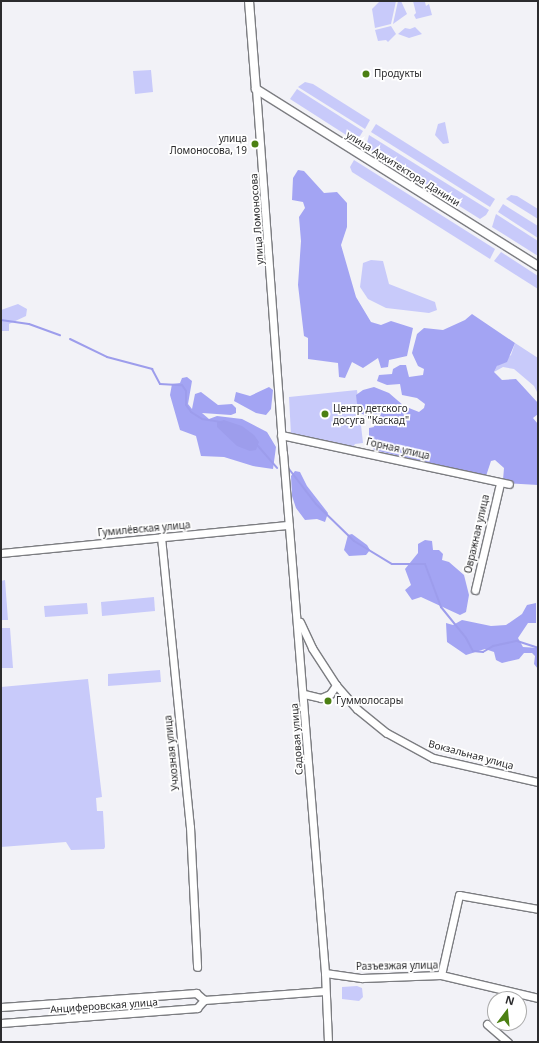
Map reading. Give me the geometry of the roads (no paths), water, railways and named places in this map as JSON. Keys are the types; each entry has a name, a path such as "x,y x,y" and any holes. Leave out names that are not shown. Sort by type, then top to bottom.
{"street":[{"name":"улица Ломоносова","path":"249,1 282,435"},
{"name":"улица Архитектора Данини","path":"256,89 538,266"},
{"name":"Горная улица","path":"282,435 509,484"},
{"name":"Садовая улица","path":"282,435 288,525 304,694 325,973 328,1042"},
{"name":"Овражная улица","path":"475,590 500,483"},
{"name":"Гумилёвская улица","path":"1,553 288,525"},
{"name":"Учхозная улица","path":"161,538 190,827 197,967"},
{"name":"Вокзальная улица","path":"297,614 312,648 336,685 368,718 416,750 464,766 538,782"},
{"path":"304,694 320,698 330,694 336,685"},
{"path":"441,975 459,895 538,909"},
{"name":"Разъезжая улица","path":"325,973 362,978 441,975 538,998"},
{"name":"Анциферовская улица","path":"1,1023 197,1008 204,1000 325,991"},
{"name":"Анциферовская улица","path":"1,1007 196,992 204,1000"},
{"path":"77,1002 79,1017"},
{"path":"495,1031 508,1042"}],"waterway":[{"path":"1,320 29,324 60,335"},
{"path":"70,339 107,357 152,369 160,384 182,385 186,391 186,405 191,412 202,419 222,422"},
{"path":"258,446 277,468"},
{"path":"289,469 316,504 354,541 392,564 425,564 441,607 466,638 473,651 483,652 493,646 517,641 538,648"}],"place":[{"name":"Продукты","path":"366,74"},
{"name":"улица Ломоносова, 19","path":"255,144"},
{"name":"Центр детского досуга \"Каскад\"","path":"325,414"},
{"name":"Гуммолосары","path":"328,701"}]}
